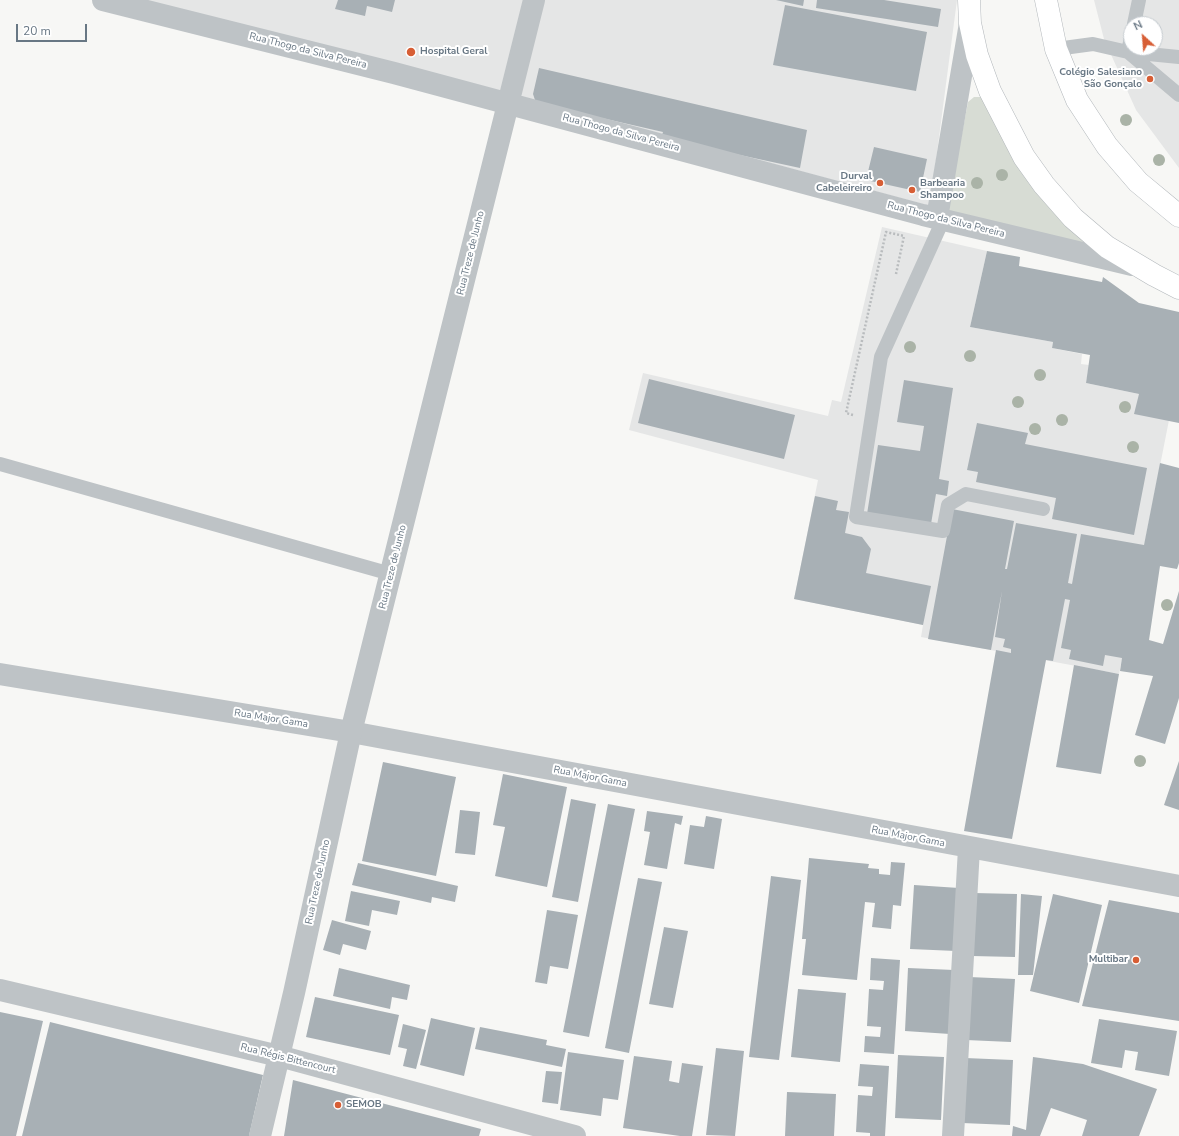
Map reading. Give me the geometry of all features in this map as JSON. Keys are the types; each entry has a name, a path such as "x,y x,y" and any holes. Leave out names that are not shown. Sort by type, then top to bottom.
{"main road":[{"path":"969,0 970,24 977,55 990,91 1024,157 1044,185 1073,218 1107,247 1179,288"},
{"path":"1046,0 1056,49 1077,100 1107,146 1138,182 1179,216"}],"street":[{"name":"Rua Thogo da Silva Pereira","path":"103,0 509,103 940,219 1138,266"},
{"name":"Rua Treze de Junho","path":"260,1136 351,732 534,0"},
{"path":"940,219 970,24"},
{"name":"Rua Major Gama","path":"0,674 351,732 1179,886"},
{"path":"953,1136 969,848"},
{"name":"Rua Régis Bittencourt","path":"0,990 279,1056 575,1136"}],"lane":[{"path":"1136,16 1139,0"},
{"path":"1056,49 1094,44 1123,51"},
{"path":"1163,55 1179,57"},
{"path":"1133,56 1179,95"},
{"path":"940,219 881,357 856,517 943,531 948,505 966,494 1043,509"},
{"path":"0,464 391,574"}],"path":[{"path":"872,418 846,413 886,232 904,236 895,275 900,277"}],"shaded area":[{"name":"Hospital Geral","path":"94,0 534,0 509,103"},
{"path":"544,0 957,0 930,206 520,96"},
{"name":"Colégio Salesiano São Gonçalo","path":"1094,0 1179,0 1179,168 1136,110 1104,39"},
{"path":"974,97 982,97 1091,247 947,212 968,102"},
{"path":"882,227 987,251 970,327 1053,342 1052,348 1082,354 1081,364 1089,365 1086,383 1139,394 1169,420 1119,674 921,637 923,625 794,599 818,480 629,430 643,373 828,416 832,400 841,402"}],"building":[{"path":"338,0 395,0 392,12 367,6 365,16 335,9"},
{"path":"776,0 804,0 803,6"},
{"path":"817,0 884,0 941,9 938,27 816,8"},
{"path":"785,5 927,32 916,91 773,65"},
{"path":"539,68 807,130 800,168 661,138 663,132 536,103 533,94"},
{"path":"874,147 927,159 920,192 866,180"},
{"path":"987,251 1020,257 1019,266 1102,282 1103,277 1139,303 1179,312 1179,423 1134,414 1139,394 1086,383 1090,355 1052,348 1053,342 970,327"},
{"path":"649,379 795,415 784,459 638,423"},
{"path":"904,380 953,388 939,479 949,481 947,496 936,494 931,524 867,514 878,445 920,451 924,426 897,422"},
{"path":"977,423 1028,433 1025,444 1147,468 1134,535 1052,519 1056,498 976,482 978,472 967,470"},
{"path":"1160,463 1179,468 1179,563 1177,569 1160,566 1149,640 1163,644 1179,591 1179,698 1165,744 1135,735 1153,676 1120,671 1122,658 1105,655 1103,666 1069,659 1071,650 1061,648 1070,600 1065,599 1053,661 1046,660 1012,839 964,831 996,650 1011,653 1011,649 1003,647 1005,639 995,637 1002,591 991,650 928,639 952,509 1014,521 1005,569 1007,569 1016,523 1077,534 1068,583 1072,584 1081,534 1144,545"},
{"path":"815,496 838,501 836,510 849,512 845,533 862,537 871,549 866,573 931,586 923,625 794,599"},
{"path":"1074,665 1119,674 1101,774 1056,767"},
{"path":"1179,761 1179,810 1164,805"},
{"path":"383,762 456,777 436,876 362,861"},
{"path":"503,774 567,787 547,887 495,876 505,827 493,825"},
{"path":"571,799 596,804 578,902 552,897"},
{"path":"608,804 635,809 589,1037 563,1032"},
{"path":"460,810 480,812 475,855 455,853"},
{"path":"647,811 683,816 681,825 675,823 667,869 644,865 650,832 644,831"},
{"path":"706,816 722,819 714,869 684,864 690,825 704,827"},
{"path":"809,858 869,864 868,868 879,869 879,874 890,875 891,862 905,863 901,906 893,905 891,929 872,927 875,903 865,902 857,980 802,975 806,939 802,939"},
{"path":"358,863 458,886 455,902 432,897 431,903 352,885"},
{"path":"771,876 801,880 779,1060 749,1057"},
{"path":"638,878 662,882 629,1053 605,1048"},
{"path":"914,885 959,888 956,951 910,949"},
{"path":"351,891 400,901 397,915 372,910 369,926 345,921"},
{"path":"974,893 1017,894 1015,957 972,956"},
{"path":"1021,894 1042,896 1033,975 1018,975"},
{"path":"1053,894 1102,905 1079,1003 1030,991"},
{"name":"Multibar","path":"1109,900 1179,913 1179,1021 1082,1006"},
{"path":"547,910 578,915 568,969 550,966 547,984 535,982"},
{"path":"332,920 371,931 366,950 343,944 340,955 323,950"},
{"path":"664,927 688,931 673,1008 649,1004"},
{"path":"871,958 900,960 894,1054 864,1052 865,1036 880,1037 881,1027 867,1026 869,989 883,990 884,981 870,980"},
{"path":"339,968 410,985 407,1000 392,997 390,1009 333,996"},
{"path":"908,968 954,970 950,1034 905,1031"},
{"path":"969,977 1015,979 1011,1042 966,1040"},
{"path":"798,989 846,993 840,1062 791,1057"},
{"path":"315,997 399,1015 390,1055 306,1037"},
{"path":"0,1012 43,1021 16,1136 0,1136"},
{"path":"431,1018 475,1028 464,1076 420,1065"},
{"path":"1099,1019 1177,1031 1169,1076 1135,1070 1138,1052 1125,1050 1122,1068 1091,1063"},
{"path":"50,1022 263,1075 249,1136 22,1136"},
{"path":"403,1024 426,1030 416,1069 403,1066 407,1049 398,1047"},
{"path":"480,1027 547,1040 546,1045 566,1049 562,1067 475,1049"},
{"path":"716,1048 744,1051 735,1136 706,1135"},
{"path":"568,1052 624,1060 618,1100 603,1098 601,1116 560,1110"},
{"path":"898,1055 944,1057 941,1120 895,1118"},
{"path":"634,1056 672,1061 669,1081 679,1083 682,1063 703,1066 692,1136 680,1136 623,1128"},
{"path":"1033,1057 1083,1064 1157,1089 1139,1136 1082,1136 1087,1120 1051,1108 1040,1136 1012,1136 1013,1126 1026,1130"},
{"path":"965,1058 1013,1060 1010,1125 962,1123"},
{"path":"860,1064 889,1066 885,1136 870,1136 870,1133 856,1132 858,1095 872,1096 873,1087 858,1086"},
{"path":"546,1071 562,1072 558,1104 542,1102"},
{"name":"SEMOB","path":"293,1080 481,1129 479,1136 284,1136"},
{"path":"787,1092 836,1094 834,1136 785,1136"}],"place":[{"name":"Hospital Geral","path":"411,52"},
{"name":"Colégio Salesiano São Gonçalo","path":"1150,79"},
{"name":"Durval Cabeleireiro","path":"880,183"},
{"name":"Barbearia Shampoo","path":"912,190"},
{"name":"Multibar","path":"1136,960"},
{"name":"SEMOB","path":"338,1105"}]}
